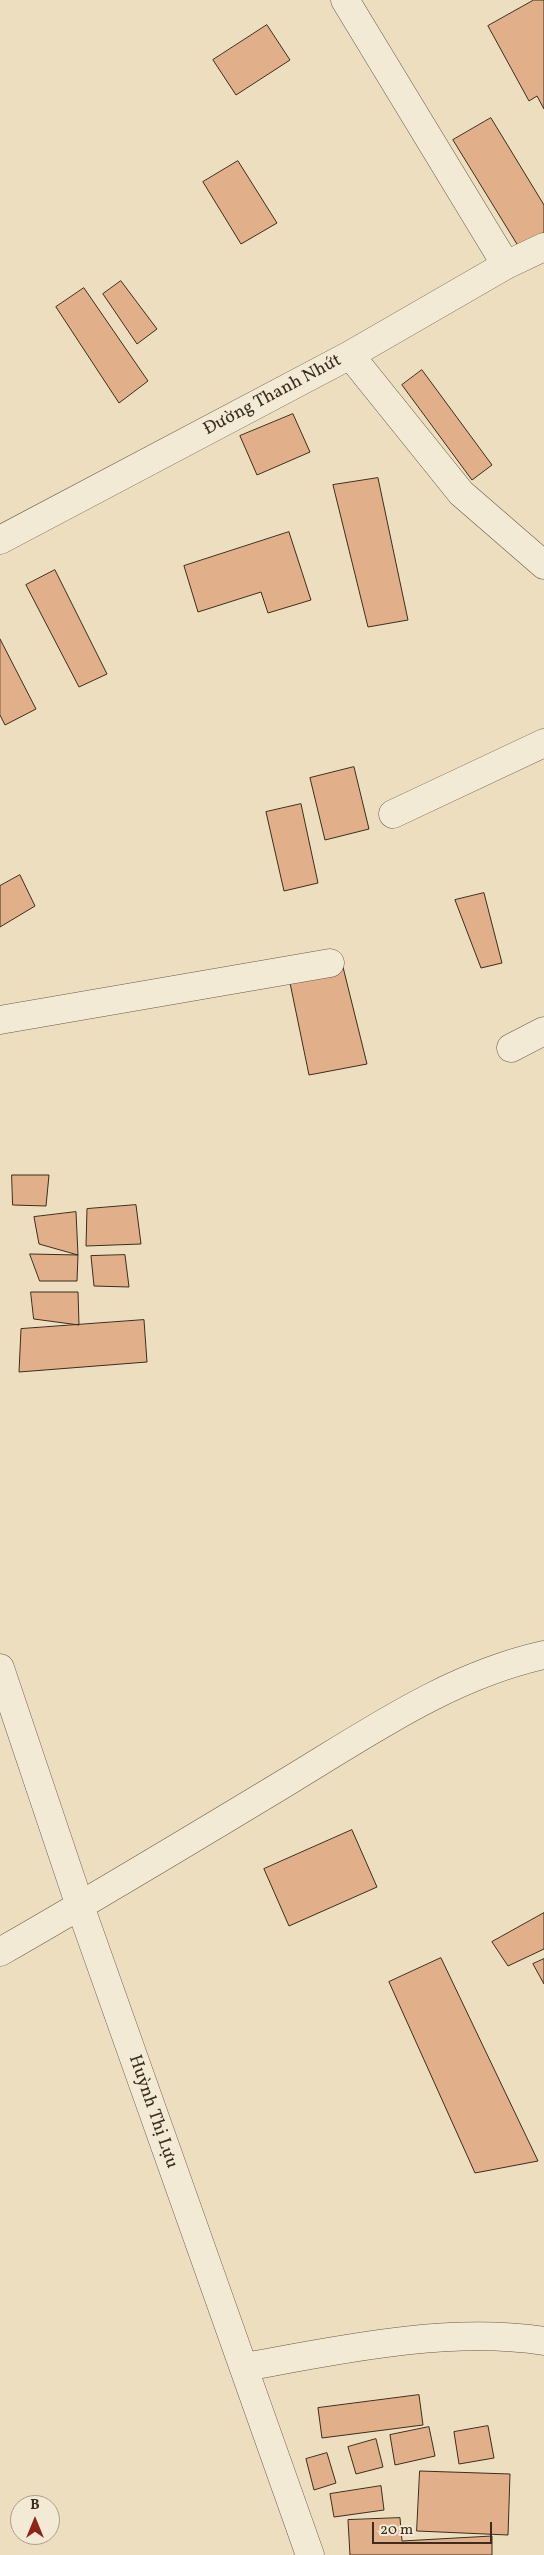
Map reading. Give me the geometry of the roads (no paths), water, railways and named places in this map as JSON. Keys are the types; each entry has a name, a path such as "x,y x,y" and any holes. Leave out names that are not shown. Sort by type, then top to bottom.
{"street":[{"path":"345,0 506,266"},
{"name":"Đường Thanh Nhứt","path":"0,540 350,355 506,266 544,247"},
{"path":"350,355 461,494 544,565"},
{"path":"393,814 544,743"},
{"path":"0,1020 330,963"},
{"path":"511,1048 544,1031"},
{"path":"0,1952 426,1698 510,1663 544,1655"},
{"name":"Huỳnh Thị Lựu","path":"0,1668 80,1906 217,2297 245,2367 310,2555"},
{"path":"245,2367 348,2348 447,2338 514,2337 544,2341"}]}
